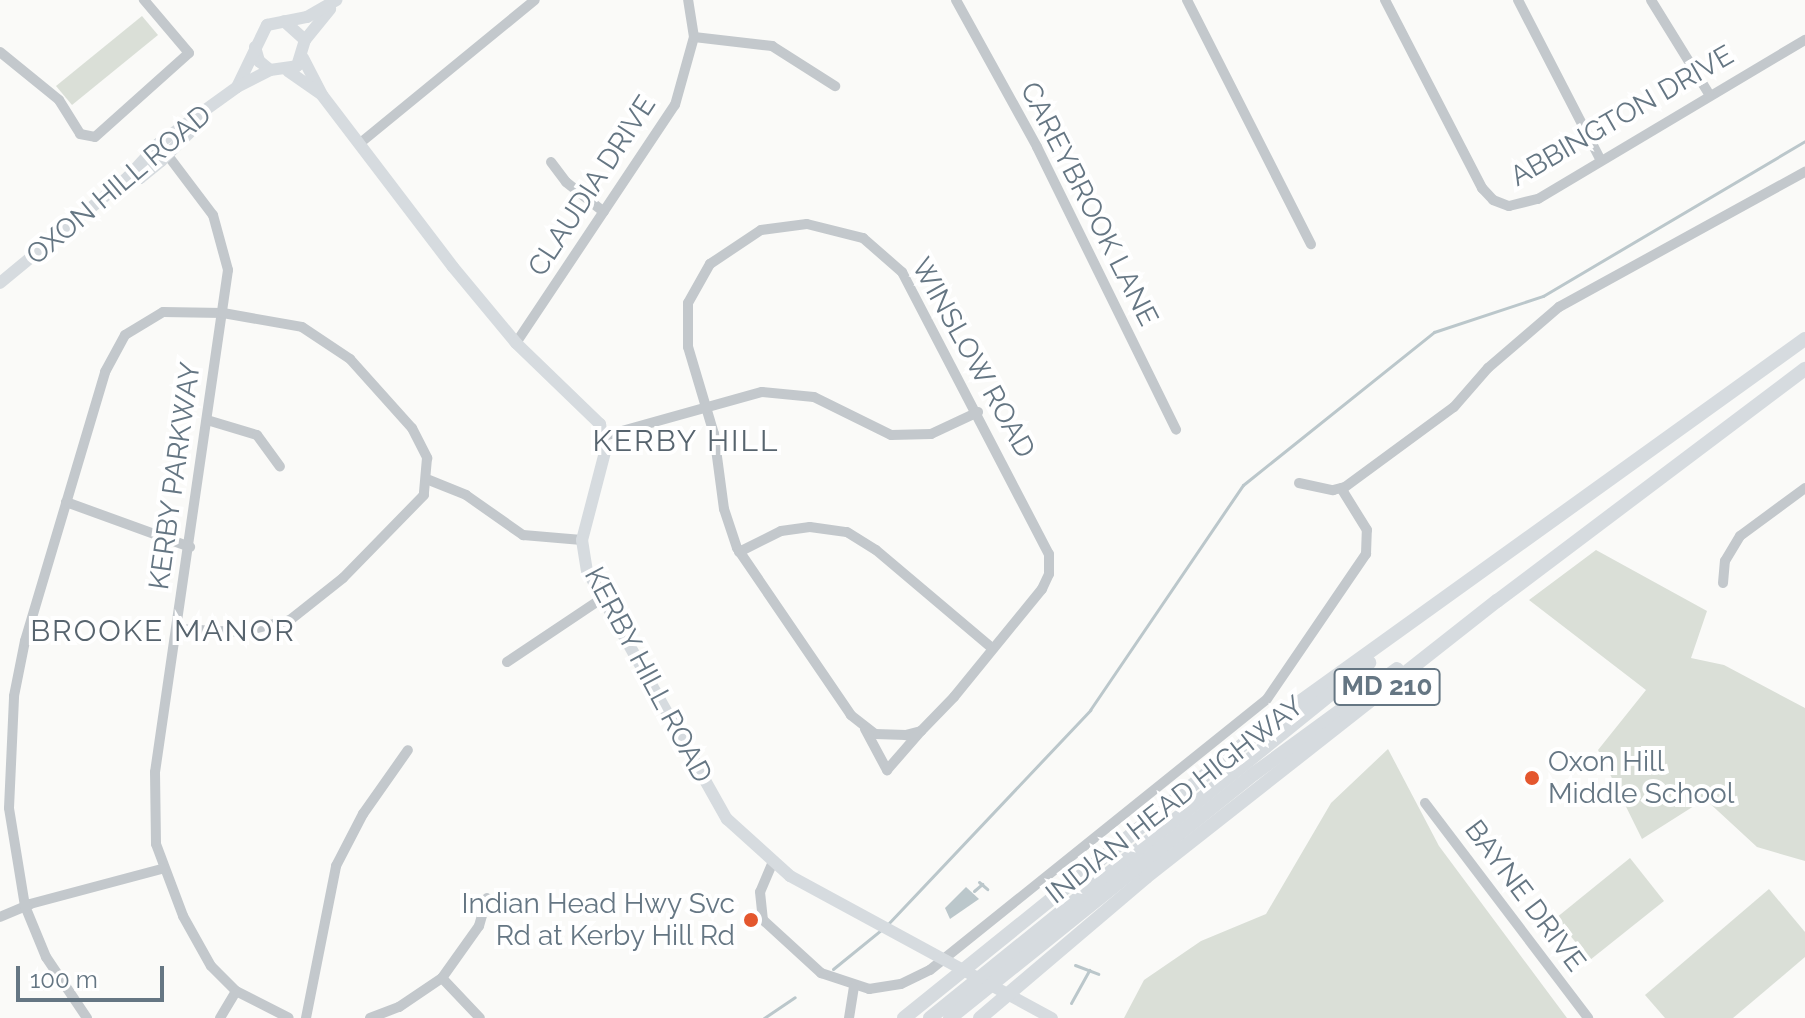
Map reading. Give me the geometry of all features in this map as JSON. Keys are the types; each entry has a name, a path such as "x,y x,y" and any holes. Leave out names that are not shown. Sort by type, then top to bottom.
{"highway":[{"name":"INDIAN HEAD HIGHWAY","path":"904,1018 1216,764 1805,339"},
{"name":"INDIAN HEAD HIGHWAY","path":"980,1018 1146,877 1497,601 1805,369"},
{"path":"930,1018 1267,764 1497,601"},
{"path":"950,1018 983,981 1351,681 1398,635"}],"main road":[{"path":"322,95 288,71 270,70 259,61 255,47 260,31 284,21 307,17 338,0"},
{"path":"338,0 305,40 303,58 322,95 516,343 590,411 604,436"},
{"path":"284,21 305,40"},
{"name":"OXON HILL ROAD","path":"237,87 255,47"},
{"path":"288,71 303,58"},
{"name":"OXON HILL ROAD","path":"0,281 128,177 140,178 163,149 237,87 270,70"},
{"name":"KERBY HILL ROAD","path":"604,436 604,462 582,540 587,570 601,599 658,689 727,819 772,864 1036,1013 1052,1018"}],"street":[{"path":"0,52 59,100 80,134 95,137 189,53 144,0"},
{"path":"359,144 535,0"},
{"name":"CLAUDIA DRIVE","path":"516,343 675,105 694,37 688,0"},
{"name":"CAREYBROOK LANE","path":"956,0 1037,147 1176,430"},
{"path":"1187,0 1311,244"},
{"name":"ABBINGTON DRIVE","path":"1385,0 1493,200 1509,206 1530,203 1709,94 1805,40"},
{"path":"1518,0 1600,159"},
{"path":"1651,0 1709,94"},
{"path":"694,37 772,46 835,86"},
{"name":"KERBY PARKWAY","path":"163,149 218,224 227,259 223,313 154,788 153,820 162,869 198,946 236,991 289,1018"},
{"path":"551,162 566,182 604,212"},
{"path":"1299,483 1341,488 1454,407 1488,368 1564,304 1805,172"},
{"name":"WINSLOW ROAD","path":"796,223 850,232 894,262 918,296 1044,542 1050,565 1046,583 887,770 865,729 838,697 739,552 727,525 705,407 686,336 692,291 728,248 761,230 796,223"},
{"path":"87,1018 46,957 25,906 4,808 14,696 105,372 120,341 163,312 223,313 302,327 339,349 419,437 429,480 407,518 290,620 241,632 177,629"},
{"path":"604,436 762,392 790,391 845,408 891,435 938,432 978,412"},
{"path":"207,420 257,435 280,467"},
{"path":"429,480 466,495 523,535 582,540"},
{"path":"772,864 759,900 769,929 821,973 854,988 888,988 930,970 1256,710 1366,554 1367,530 1341,488"},
{"path":"1723,583 1725,561 1740,536 1805,488"},
{"path":"66,502 190,547"},
{"path":"739,552 781,531 810,527 847,532 876,550 992,648"},
{"path":"507,662 601,599"},
{"path":"865,729 890,736 921,731"},
{"path":"306,1018 336,866 363,814 408,750"},
{"name":"BAYNE DRIVE","path":"1425,803 1588,1018"},
{"path":"0,917 25,906 162,869"},
{"path":"370,1018 399,1007 442,978 479,926 487,898"},
{"path":"442,978 480,1018"},
{"path":"849,1018 854,988"},
{"path":"220,1018 236,991"}],"shaded area":[{"path":"142,16 158,35 72,105 56,86"},
{"path":"1596,550 1707,611 1691,658 1724,665 1805,708 1805,861 1757,847 1705,799 1642,839 1598,750 1646,690 1529,600"},
{"path":"1388,749 1439,846 1567,1018 1124,1018 1144,980 1201,941 1266,914 1331,803"},
{"path":"1630,858 1664,901 1590,960 1556,918"},
{"path":"966,887 979,899 950,919 945,908"},
{"path":"1769,889 1805,932 1805,957 1733,1018 1665,1018 1645,995"}],"waterway":[{"path":"887,925 1090,710 1243,485 1434,332 1543,296 1805,141"},
{"path":"979,882 987,889"},
{"path":"974,891 982,884"},
{"path":"833,969 881,930"},
{"path":"1075,965 1098,974"},
{"path":"1071,1003 1089,970"},
{"path":"764,1018 795,997"}],"place":[{"name":"Oxon Hill Middle School","path":"1532,778"},
{"name":"Indian Head Hwy Svc Rd at Kerby Hill Rd","path":"751,920"}],"district":[{"name":"KERBY HILL","path":"686,441"},
{"name":"BROOKE MANOR","path":"163,631"}]}
